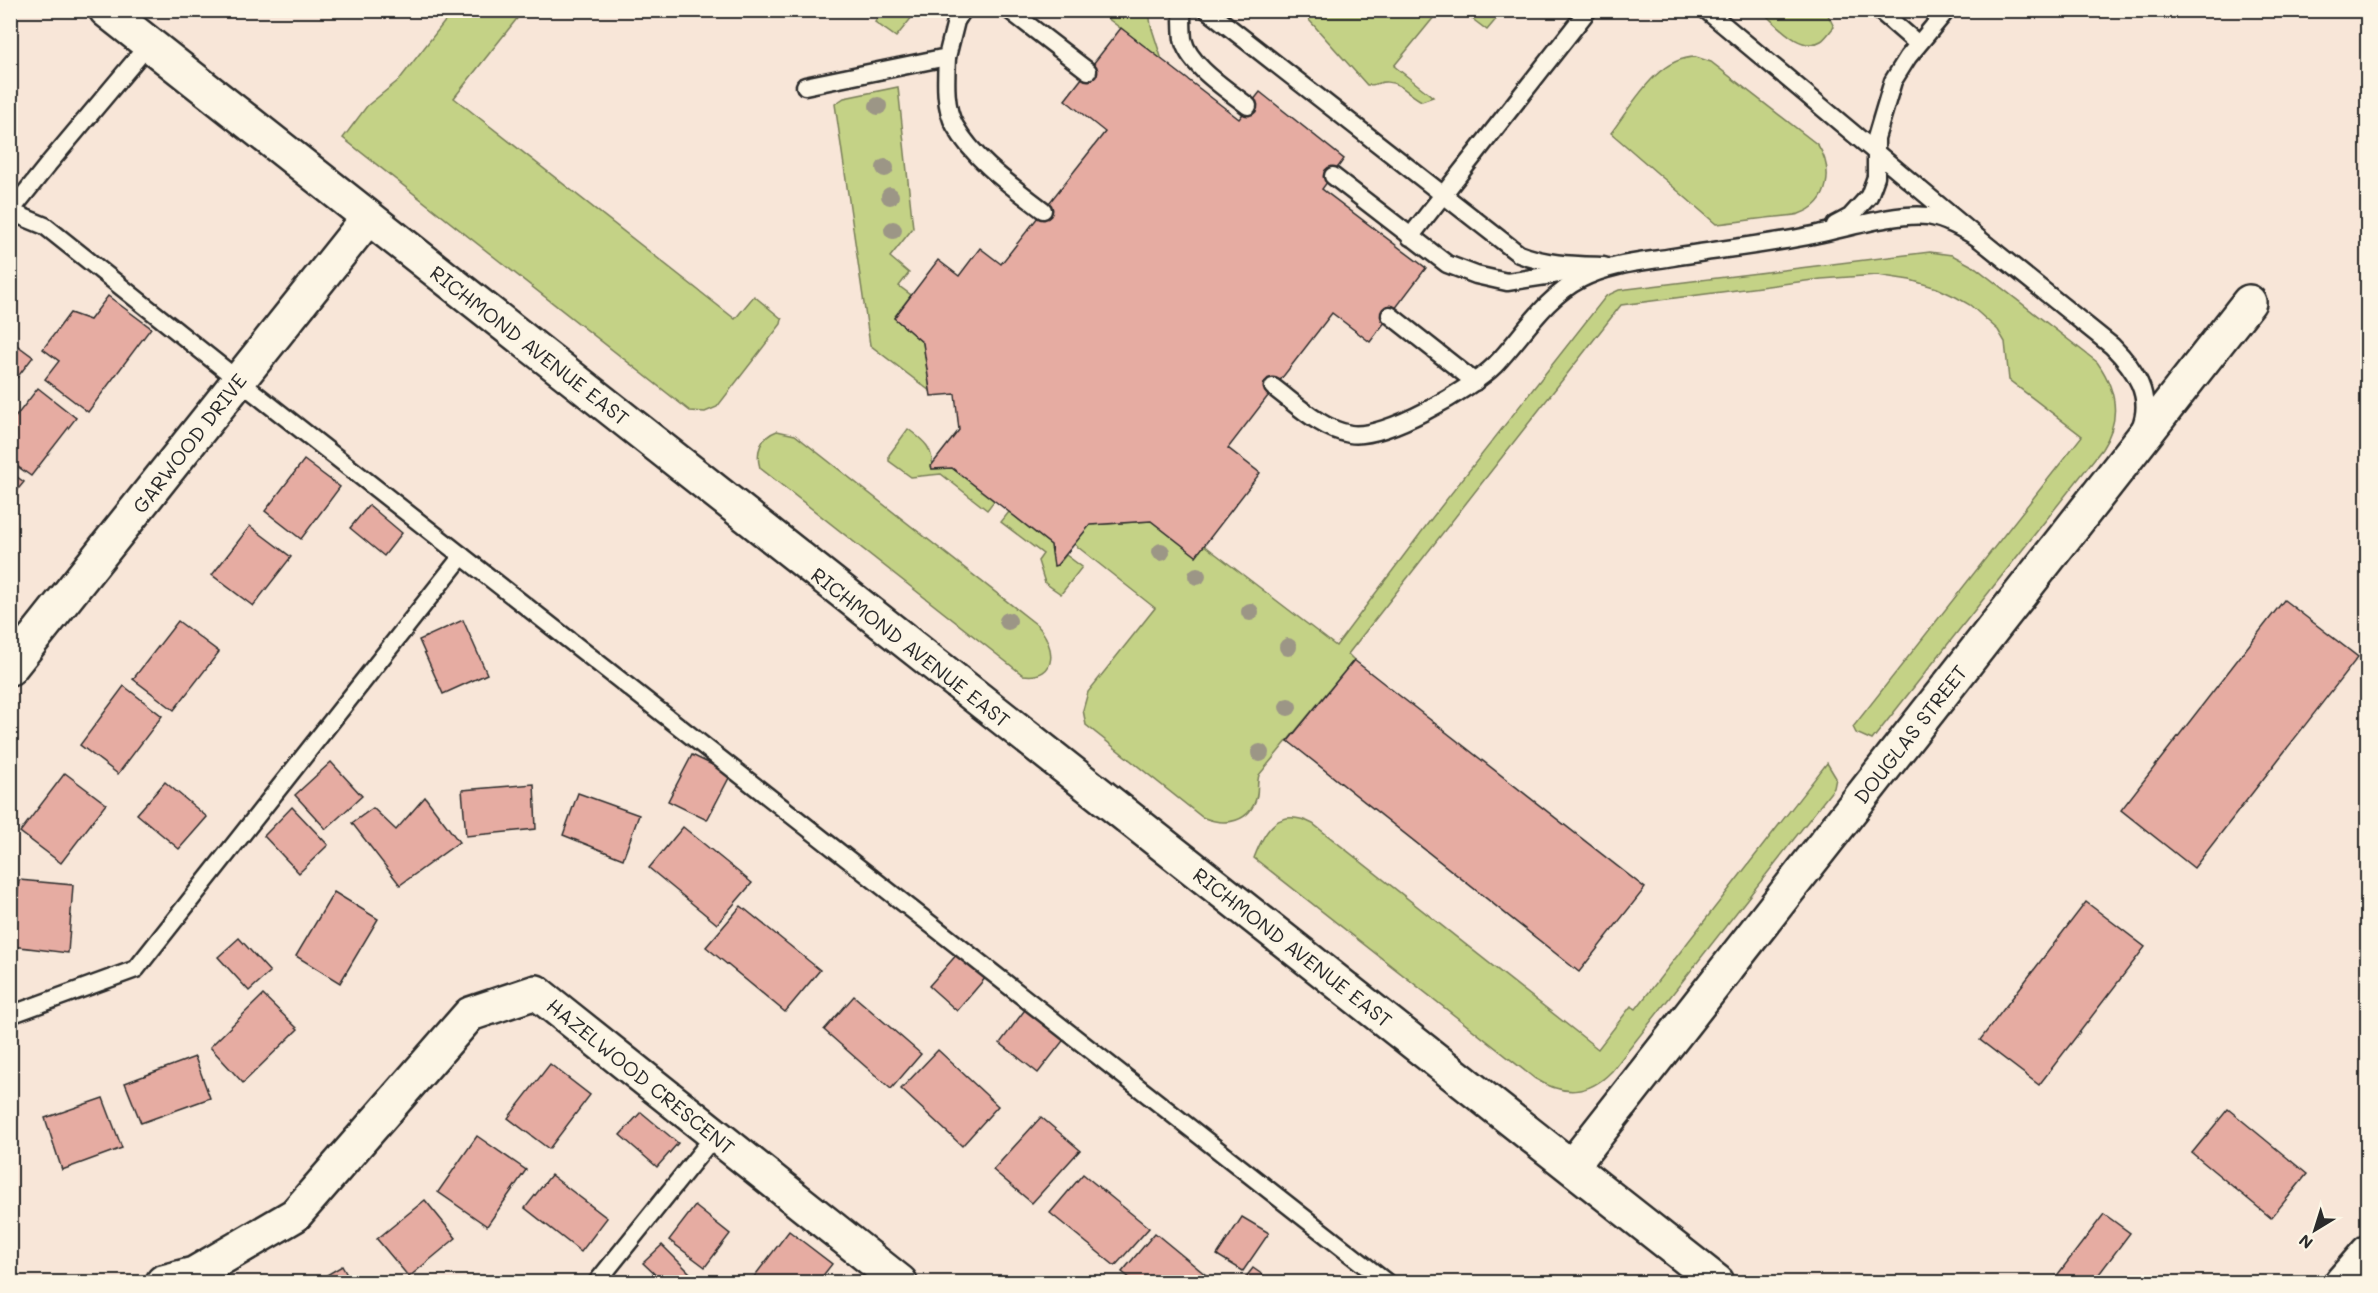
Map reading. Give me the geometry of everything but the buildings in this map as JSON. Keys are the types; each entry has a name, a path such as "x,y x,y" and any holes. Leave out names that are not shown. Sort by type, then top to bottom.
{"street":[{"name":"RICHMOND AVENUE EAST","path":"106,10 1717,1282"},
{"name":"GARWOOD DRIVE","path":"10,668 368,218"},
{"name":"DOUGLAS STREET","path":"1572,1166 2249,302"},
{"name":"HAZELWOOD CRESCENT","path":"163,1282 194,1274 295,1215 470,1014 536,992 900,1282"},
{"path":"2342,1282 2367,1252"}],"lane":[{"path":"963,10 956,21 947,57 946,92 954,125 977,155 1043,210"},
{"path":"1009,10 1088,71"},
{"path":"1182,10 1183,41 1195,61 1208,75 1248,106"},
{"path":"1207,10 1519,254 1539,262 1558,265 1614,266"},
{"path":"1410,237 1588,10"},
{"path":"1706,10 1978,238 2112,346 2129,363 2143,391 2145,416 2126,458"},
{"path":"1879,10 1918,45"},
{"path":"1803,237 1832,227 1850,217 1861,208 1869,196 1876,177 1876,138 1893,81 1918,45 1947,10"},
{"path":"149,45 11,212 45,226 1386,1282"},
{"path":"805,86 947,57"},
{"path":"1333,176 1447,264 1476,275 1507,282 1803,237 1906,216 1929,216 1954,224 1978,238"},
{"path":"1274,387 1326,427 1351,435 1376,432 1421,414 1475,382 1494,366 1543,308 1564,289 1582,278 1614,266"},
{"path":"1390,315 1475,382"},
{"path":"10,1015 136,969 462,556"},
{"path":"597,1282 715,1135"}],"green space":[{"path":"453,11 523,11 454,98 735,319 754,296 782,319 781,324 717,407 705,412 690,411 343,138 367,106 399,80"},
{"path":"883,11 917,11 896,37 875,22"},
{"path":"1098,11 1149,11 1151,26 1162,60"},
{"path":"1301,11 1439,11 1394,66 1433,97 1422,101 1392,83 1367,85"},
{"path":"1462,11 1503,11 1487,30"},
{"path":"1761,11 1826,11 1834,27 1821,41 1813,44 1805,43 1789,35"},
{"path":"1696,57 1711,62 1818,145 1826,164 1826,184 1818,202 1810,209 1793,215 1716,224 1611,133 1637,96 1658,73 1682,59"},
{"path":"898,87 913,228 890,257 909,273 899,286 911,295 894,318 923,343 930,391 870,345 835,104 844,98"},
{"path":"1930,252 1952,255 1976,268 2097,362 2109,383 2114,416 2108,438 2102,449 1872,740 1856,733 1853,727 2082,436 2009,380 2005,342 1998,330 1970,305 1937,288 1910,280 1877,275 1821,279 1621,305 1348,654 1354,660 1259,775 1254,804 1243,817 1228,822 1219,822 1202,817 1086,725 1083,710 1088,692 1155,608 1074,544 1090,525 1151,521 1196,556 1204,545 1336,646 1432,518 1606,296 1619,290"},
{"path":"908,429 919,437 930,450 932,469 952,468 994,501 987,510 941,474 911,477 889,461 889,455"},
{"path":"777,431 795,435 1037,625 1048,642 1050,650 1051,659 1043,672 1023,675 760,468 758,456 761,445 767,437"},
{"path":"1009,512 1051,545 1054,565 1058,565 1066,555 1082,567 1061,594 1045,583 1038,561 1043,554 1001,522"},
{"path":"1827,763 1836,778 1834,788 1612,1071 1594,1085 1575,1091 1555,1088 1534,1078 1254,858 1263,838 1275,823 1291,818 1313,824 1598,1049 1631,1006 1636,1009"}]}
